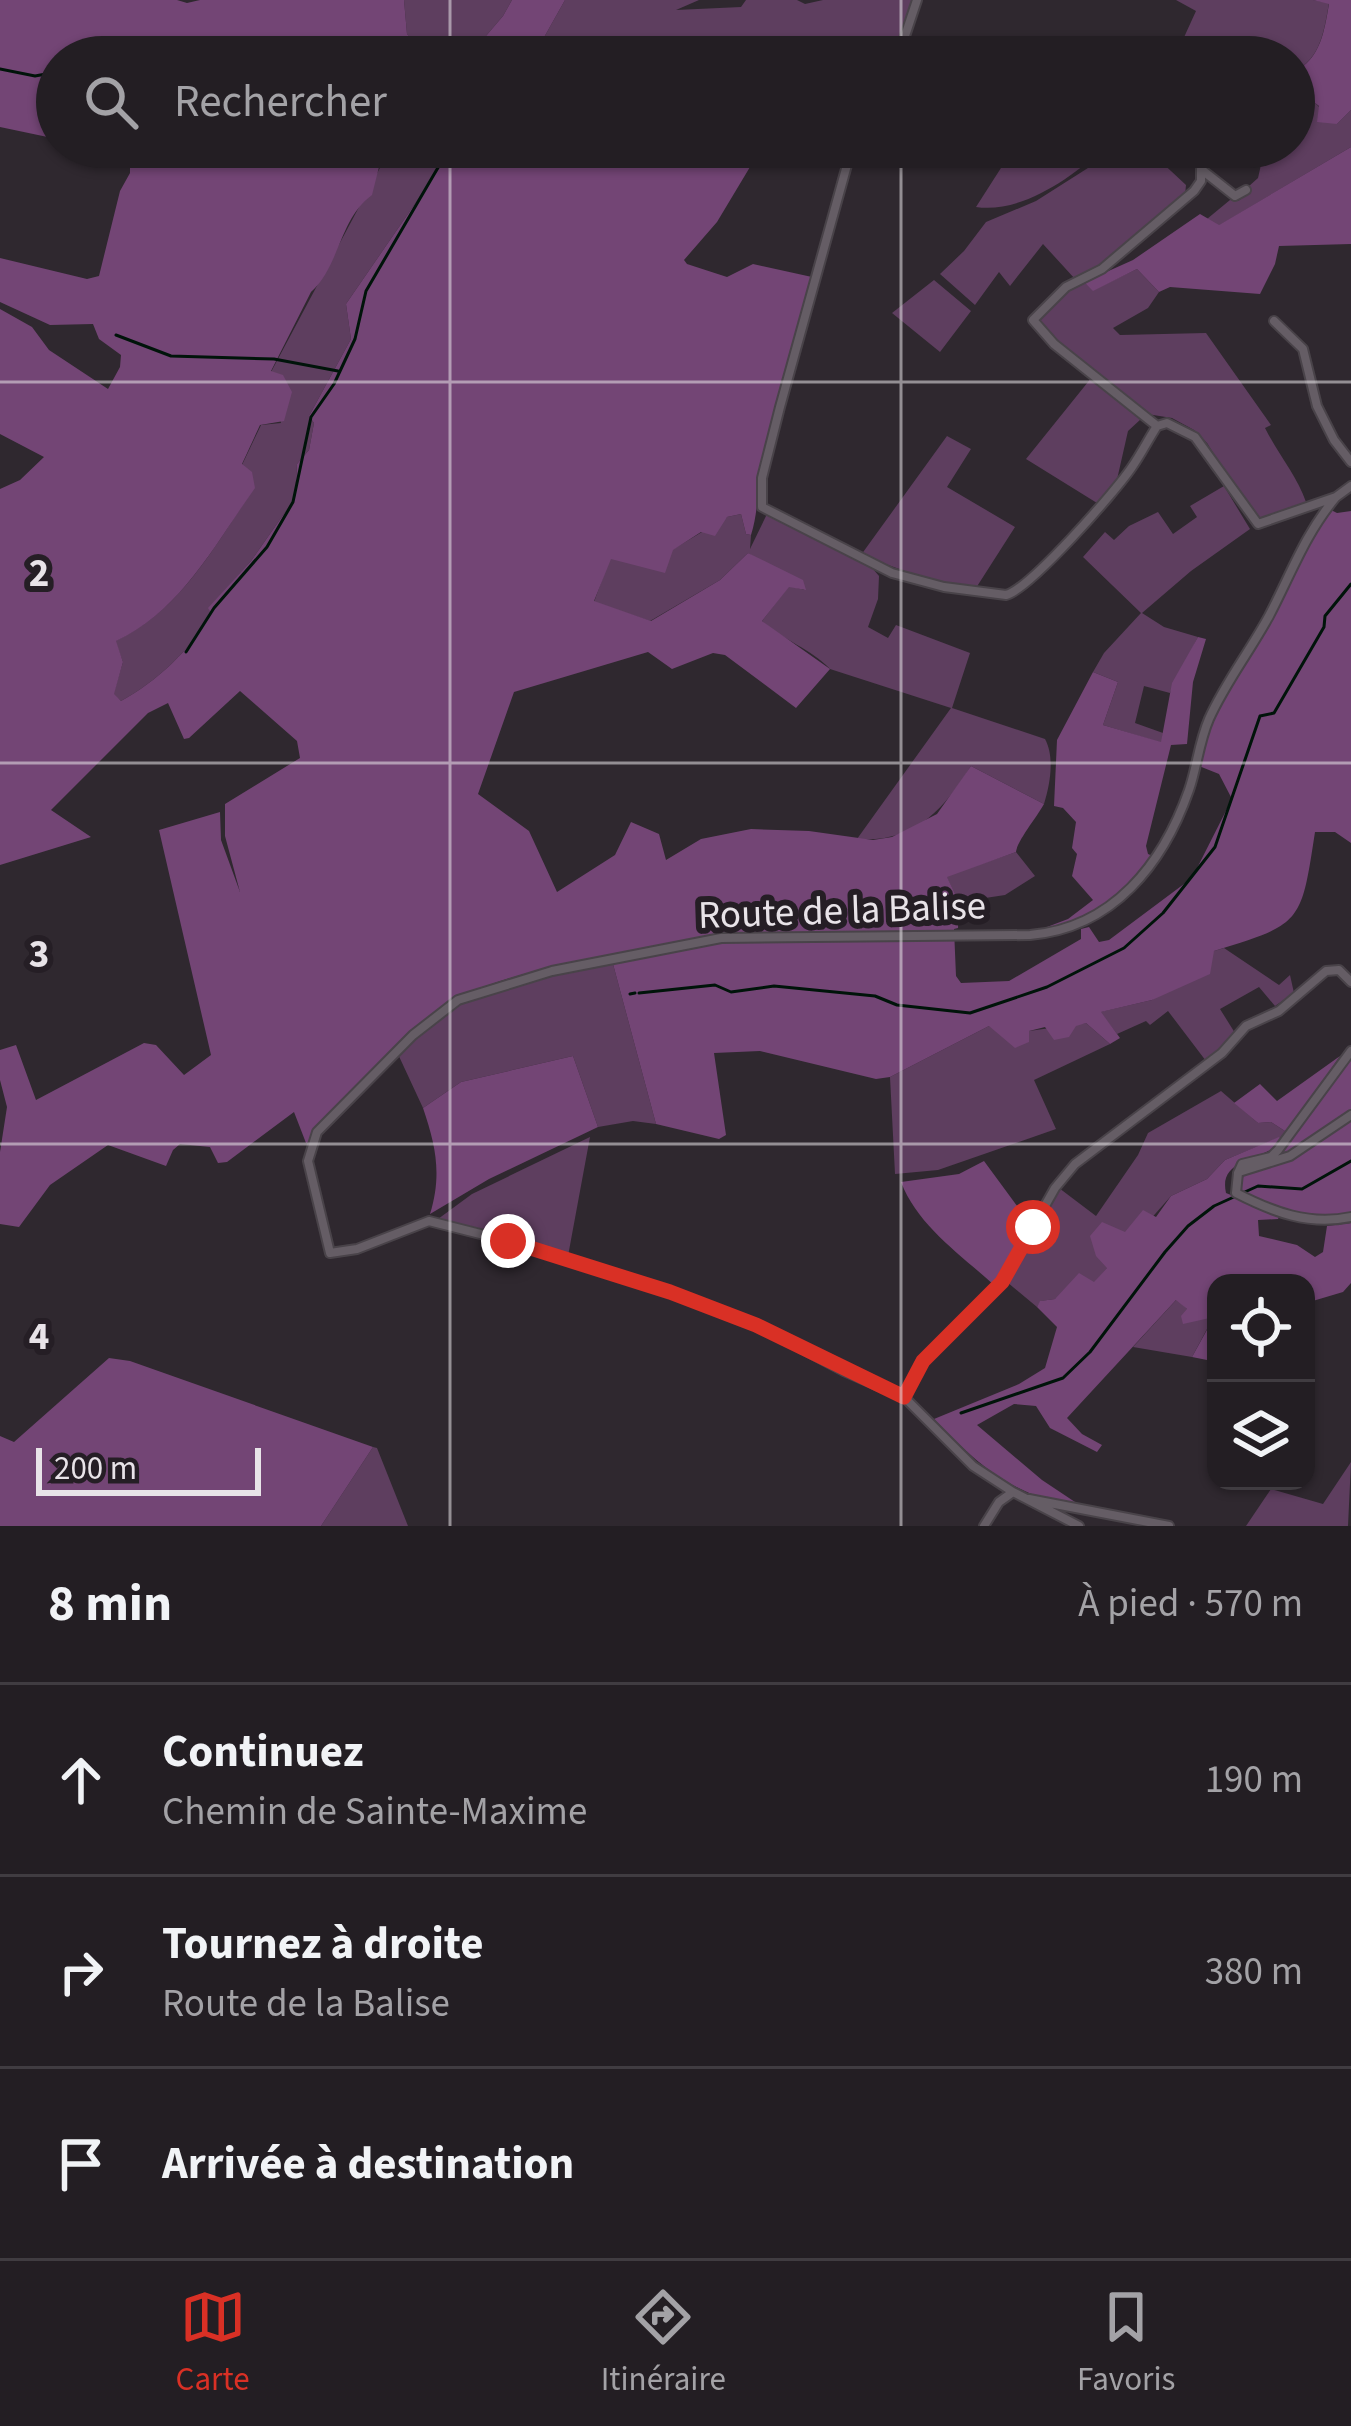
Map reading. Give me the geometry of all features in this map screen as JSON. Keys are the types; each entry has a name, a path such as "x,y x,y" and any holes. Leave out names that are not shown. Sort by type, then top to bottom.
{"street":[{"path":"905,36 917,0"},
{"path":"846,168 762,478 762,507 892,573 944,587 1006,595 1041,569 1102,504 1132,468 1157,426 1168,423 1195,437 1258,524 1351,486"},
{"path":"1157,426 1054,344 1033,320 1057,295 1102,269 1194,191 1201,181 1201,169 1234,196 1246,190"},
{"path":"1274,321 1303,349 1317,406 1351,463"},
{"name":"Route de la Balise","path":"904,1397 769,1330 693,1300 458,1226 422,1222 357,1249 330,1253 308,1161 313,1141 347,1099 446,1006 517,980 721,938 1030,934 1058,932 1093,918 1118,900 1157,857 1190,787 1210,717 1272,609 1306,537 1336,496"},
{"path":"1078,1526 969,1462 904,1397 923,1361 1002,1282 1055,1188 1075,1164 1222,1053 1246,1026 1279,1011 1326,971 1339,970 1351,982"},
{"path":"1351,1051 1278,1150 1242,1164 1238,1173 1239,1194 1304,1221 1351,1217"},
{"path":"1238,1173 1290,1156 1351,1115"},
{"path":"984,1526 999,1502 1013,1492"},
{"path":"1029,1499 1169,1526"}],"shaded area":[{"path":"0,0 404,0 409,36 36,36 36,135 0,127"},
{"path":"404,0 512,0 486,36 407,34"},
{"path":"512,0 565,0 545,36 486,36"},
{"path":"565,0 699,0 676,10 741,7 746,0 805,4 914,0 901,36 545,36"},
{"path":"1176,0 1329,3 1315,52 1315,36 1185,36 1196,11"},
{"path":"1313,0 1351,0 1351,110 1337,124 1317,122 1319,106 1315,103 1315,53 1329,4"},
{"path":"1315,103 1337,124 1351,110 1351,147 1218,226 1207,219 1230,200 1248,194 1248,187 1260,168 1315,168"},
{"path":"1351,147 1351,244 1279,246 1260,294 1170,287 1159,292 1137,269 1093,291 1084,282 1133,260 1200,214 1219,225"},
{"path":"130,168 379,168 372,195 353,217 271,371 283,375 292,392 284,421 260,425 242,464 252,472 255,488 178,594 116,641 123,662 114,694 121,701 183,652 211,613 208,608 251,561 295,498 297,464 309,450 314,423 309,416 351,339 346,304 440,168 749,168 717,222 684,260 727,277 753,264 812,277 762,469 751,535 746,534 741,514 727,517 715,536 701,532 673,550 665,573 611,559 594,601 651,621 720,580 748,553 803,580 806,590 789,587 762,621 830,669 796,708 725,655 713,653 672,669 648,652 514,692 478,794 529,831 557,892 615,855 631,822 659,834 666,860 701,839 751,829 873,840 892,837 937,814 971,766 1044,804 1016,852 947,877 959,902 958,928 954,929 956,976 961,983 1009,981 1081,939 1081,929 1089,927 1099,942 1109,940 1192,878 1232,799 1219,774 1199,766 1205,744 1329,509 1351,511 1351,843 1335,832 1315,832 1306,885 1293,915 1265,934 1214,951 1210,974 1152,1000 1101,1012 1120,1038 1110,1044 1086,1023 1076,1026 1069,1037 1054,1040 1045,1027 1029,1031 1029,1042 1015,1048 989,1026 890,1077 876,1079 760,1051 714,1053 726,1135 719,1139 656,1124 613,964 693,947 692,939 528,973 440,1008 329,1113 310,1142 306,1143 294,1112 227,1162 218,1163 210,1147 180,1144 166,1166 108,1145 50,1185 19,1227 0,1224 0,1152 7,1107 0,1080 0,1050 16,1045 36,1100 144,1043 156,1045 184,1075 211,1055 159,830 220,812 221,840 240,892 225,836 225,804 300,758 297,741 240,691 184,739 168,703 148,713 51,810 91,837 0,865 0,489 20,480 44,457 0,434 0,309 32,327 49,350 108,389 121,355 99,339 93,324 50,325 0,302 0,258 87,279 99,276 120,191"},
{"path":"380,168 440,168 346,304 351,339 309,416 314,423 309,450 297,464 295,498 251,561 209,608 211,613 183,652 121,701 113,695 123,662 115,641 178,594 254,488 242,465 261,425 281,423 271,372"},
{"path":"1001,168 1080,168 1028,199 976,207"},
{"path":"1088,168 1168,168 1186,185 1185,195 1100,267 1075,279 1043,244 1010,286 999,272 975,305 940,274 986,222 1036,201"},
{"path":"1137,269 1159,292 1148,308 1113,328 1120,335 1206,333 1271,425 1265,428 1306,502 1269,519 1253,517 1194,430 1172,418 1147,414 1037,324 1064,292 1084,282 1093,290"},
{"path":"934,280 971,311 940,352 892,313"},
{"path":"1092,377 1141,419 1128,431 1116,484 1097,503 1026,459"},
{"path":"947,436 971,449 947,487 1015,527 976,588 921,577 861,555"},
{"path":"1224,486 1250,529 1142,613 1164,627 1198,637 1170,693 1144,686 1135,723 1163,733 1162,743 1103,725 1118,682 1093,672 1141,613 1083,557 1105,532 1114,540 1129,526 1158,512 1173,534 1197,517 1190,506"},
{"path":"741,514 746,534 751,535 750,549 767,514 873,569 879,576 878,599 868,627 888,638 896,625 970,653 952,708 1045,739 1051,762 1044,804 971,766 950,797 911,829 877,839 857,839 951,708 830,669 770,628 762,621 789,586 805,590 748,553 720,580 650,621 594,602 610,558 672,550 727,517"},
{"path":"1198,637 1206,639 1193,682 1187,744 1171,745 1146,846 1155,857 1098,912 1049,930 1047,927 1068,919 1093,900 1072,876 1076,822 1063,808 1054,806 1057,740 1093,672 1118,682 1103,725 1161,742 1172,683"},
{"path":"1016,852 1035,876 1005,895 959,902 946,876"},
{"path":"1224,948 1279,985 1290,975 1294,993 1275,1006 1259,987 1220,1009 1235,1033 1206,1061 1168,1011 1150,1025 1146,1021 1117,1034 1100,1012 1152,1000"},
{"path":"613,964 656,1124 633,1121 598,1127 573,1056 461,1082 423,1108 397,1052 451,1006 560,972"},
{"path":"1086,1023 1110,1044 1034,1080 1056,1129 938,1170 895,1174 890,1077 989,1026 1029,1031"},
{"path":"573,1056 598,1127 489,1179 430,1214 436,1161 423,1108 461,1082"},
{"path":"1340,1056 1288,1133 1271,1122 1258,1123 1234,1103 1260,1084 1277,1101"},
{"path":"1351,1056 1351,1111 1286,1154 1273,1157"},
{"path":"1221,1091 1258,1123 1271,1122 1288,1133 1282,1141 1278,1138 1225,1160 1207,1179 1171,1196 1094,1283 1041,1301 1037,1307 1007,1282 1059,1188 1096,1216 1148,1133"},
{"path":"1351,1120 1351,1215 1303,1218 1240,1190 1244,1174 1297,1157"},
{"path":"590,1137 568,1256 438,1219 472,1194"},
{"path":"1279,1137 1282,1141 1274,1148 1235,1166 1225,1181 1226,1193 1280,1215 1258,1220 1259,1236 1297,1245 1315,1257 1323,1252 1327,1226 1351,1223 1351,1283 1343,1292 1315,1300 1315,1274 1207,1274 1207,1319 1183,1324 1181,1316 1187,1309 1176,1300 1067,1418 1102,1445 1097,1452 1050,1428 1036,1406 1014,1404 977,1425 1078,1504 1074,1507 1031,1494 997,1475 934,1419 1019,1384 1045,1368 1057,1327 1037,1307 1040,1301 1055,1299 1079,1273 1094,1282 1107,1268 1096,1256 1090,1236 1102,1222 1125,1232 1143,1210 1156,1217 1171,1196 1207,1179 1225,1160"},
{"path":"984,1161 1031,1225 994,1285 929,1226 901,1182 959,1174"},
{"path":"1177,1299 1187,1309 1207,1314 1207,1329 1192,1357 1133,1347"},
{"path":"1207,1330 1207,1360 1192,1357"},
{"path":"109,1358 130,1361 373,1447 321,1526 0,1526 0,1436 14,1442"},
{"path":"373,1447 408,1526 321,1526"},
{"path":"1351,1462 1348,1526 1246,1526 1270,1490 1323,1504"}],"waterway":[{"path":"0,69 36,76"},
{"path":"186,652 214,608 267,547 293,502 311,417 334,384 355,339 366,291 438,168"},
{"path":"116,335 171,356 274,359 338,371"},
{"path":"639,993 715,985 731,992 774,986 875,996 897,1005 970,1013 1047,987 1124,948 1163,913 1215,847 1260,716 1274,713 1324,627 1325,616 1351,584"},
{"path":"630,994 635,993"},
{"path":"961,1413 1063,1378 1090,1352 1165,1252 1214,1206 1258,1186 1302,1189 1351,1161"}],"route":[{"path":"508,1241 670,1292 756,1325 904,1397 923,1361 1002,1282 1033,1227"}]}
